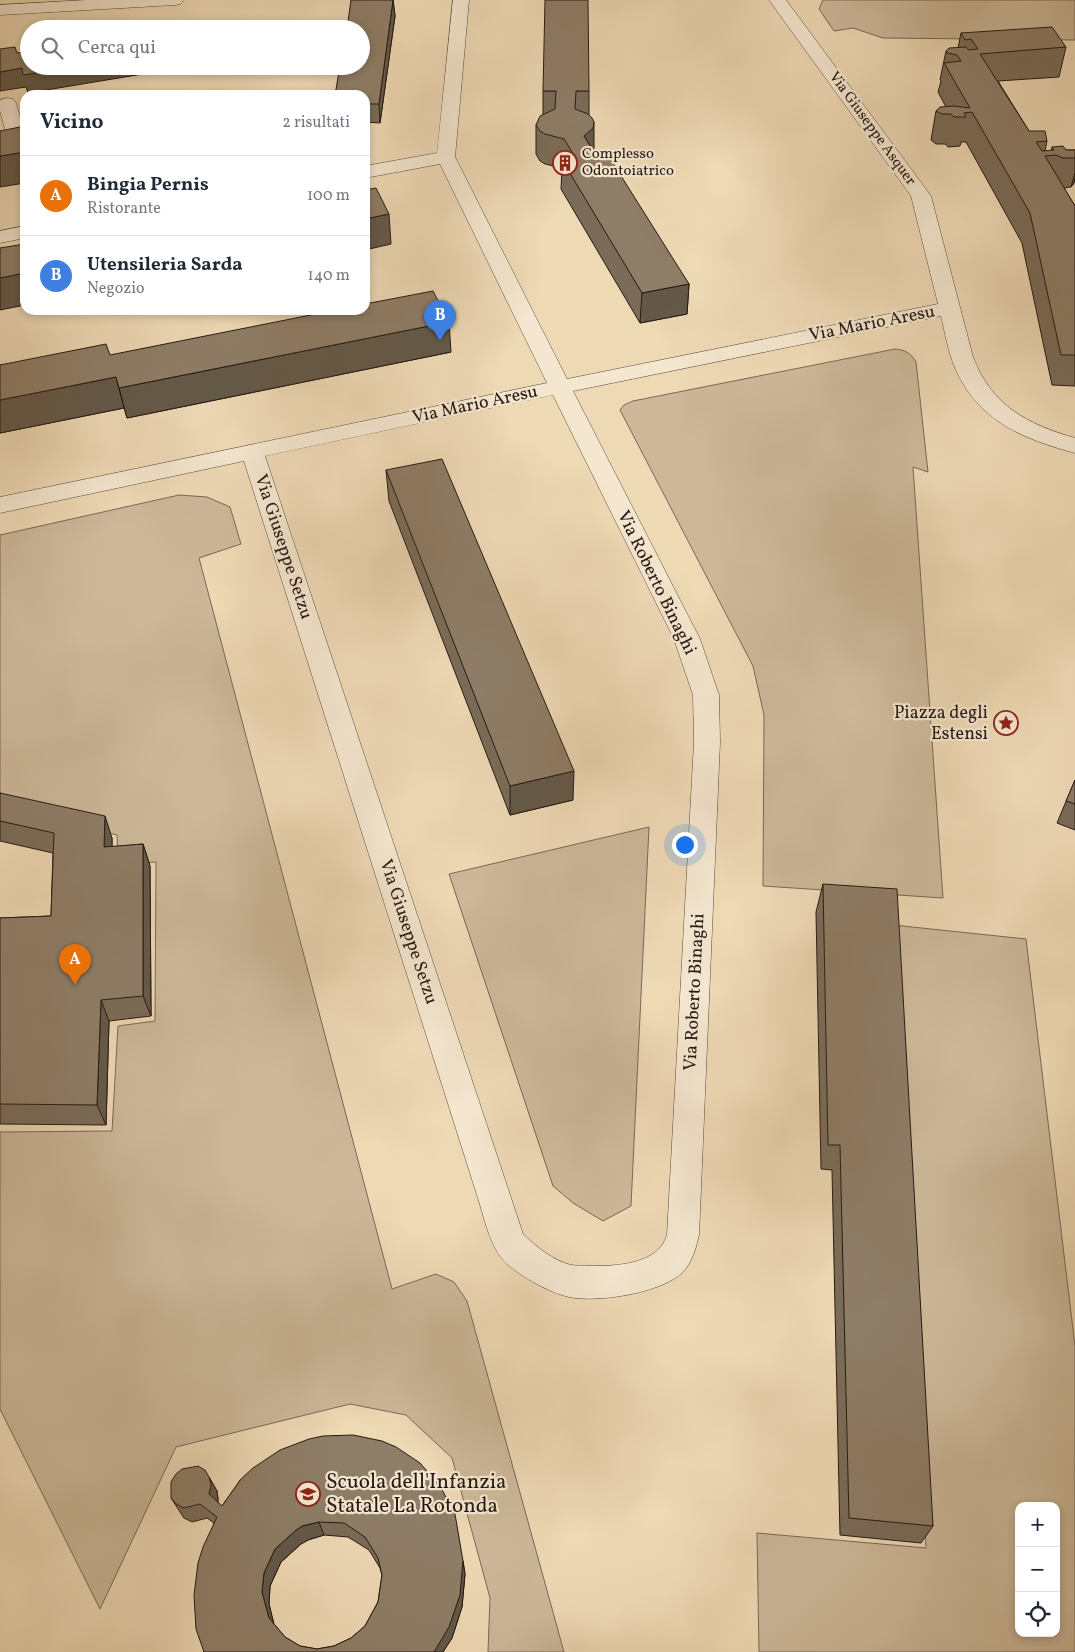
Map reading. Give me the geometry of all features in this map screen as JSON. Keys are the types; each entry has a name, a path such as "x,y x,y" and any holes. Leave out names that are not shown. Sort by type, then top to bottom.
{"street":[{"path":"0,10 175,0"},
{"path":"370,171 446,157 461,0"},
{"name":"Via Giuseppe Asquer","path":"777,0 921,196 966,371 988,401 1004,415 1027,430 1075,446"},
{"path":"7,103 20,151"},
{"name":"Via Roberto Binaghi","path":"446,157 687,639 706,695 707,742 683,1235 680,1250 671,1261"},
{"path":"0,237 20,233"},
{"name":"Via Mario Aresu","path":"0,505 560,386 950,308"},
{"name":"Via Giuseppe Setzu","path":"252,451 488,1183 510,1243 519,1253 539,1267 568,1281 591,1283 626,1280 659,1269 671,1261"}],"shaded area":[{"path":"823,0 1075,0 1075,40 883,38 853,28 834,31 819,9"},
{"path":"895,349 907,352 916,362 928,472 913,467 943,898 763,886 764,715 753,666 620,410 624,405 633,401"},
{"path":"179,495 207,497 230,507 241,544 199,558 392,1289 436,1274 454,1282 467,1301 564,1652 488,1652 490,1598 452,1458 406,1415 350,1404 176,1447 100,1609 0,1409 0,1132 112,1131 118,1026 155,1021 156,862 118,865 117,835 0,809 0,535"},
{"path":"649,827 631,1206 603,1221 573,1203 553,1186 449,874"},
{"path":"893,925 1026,939 1075,1346 1075,1652 759,1652 757,1533 926,1548"}],"building":[{"path":"351,0 393,0 379,104 370,104 370,90 336,90 338,75 370,75 370,20 348,20"},
{"name":"Complesso Odontoiatrico","path":"545,0 588,0 589,91 576,91 575,109 588,114 594,122 593,128 584,136 595,154 606,152 689,284 642,293 562,160 575,157 564,139 545,134 536,125 540,116 555,109 556,91 543,91"},
{"path":"1052,27 1066,47 980,54 1029,131 1045,131 1047,141 1036,142 1042,151 1054,150 1052,147 1063,146 1066,150 1075,150 1075,158 1063,158 1056,155 1045,156 1075,206 1075,355 1061,355 1030,213 972,112 964,113 966,117 954,117 951,114 942,114 936,111 940,107 970,108 944,63 961,61 957,55 947,53 946,51 949,48 966,47 969,50 978,49 971,39 965,40 961,33"},
{"path":"15,47 17,53 20,52 20,68 0,72 0,49"},
{"path":"20,127 20,153 0,156 0,131"},
{"path":"376,188 389,214 370,218 370,189"},
{"path":"20,245 20,274 0,278 0,248"},
{"path":"433,291 449,322 119,388 116,377 0,400 0,365 106,344 110,355 311,315 370,315 370,303"},
{"path":"442,459 574,771 510,786 386,470"},
{"path":"1075,780 1075,804 1066,801"},
{"path":"0,793 105,816 104,847 143,844 143,996 101,1000 97,1105 0,1104 0,918 51,916 54,833 0,821"},
{"path":"823,884 897,889 933,1526 849,1518 840,1145 828,1145"},
{"path":"353,1435 382,1441 396,1447 420,1463 440,1486 455,1514 463,1561 460,1595 449,1627 434,1652 204,1652 196,1629 194,1595 198,1563 217,1517 200,1504 184,1508 176,1504 171,1498 171,1482 182,1469 198,1466 205,1470 209,1477 211,1485 209,1494 222,1506 241,1479 253,1468 280,1450 323,1436","holes":["319,1522 344,1523 365,1537 378,1558 382,1575 378,1602 365,1626 351,1638 334,1646 317,1649 300,1646 285,1637 269,1618 262,1592 264,1573 275,1549 302,1526"]}],"place":[{"name":"Complesso Odontoiatrico","path":"565,163"},
{"name":"Utensileria Sarda","path":"440,341"},
{"name":"Piazza degli Estensi","path":"1006,723"},
{"name":"Bingia Pernis","path":"75,985"},
{"name":"Scuola dell'Infanzia Statale La Rotonda","path":"308,1494"}]}
